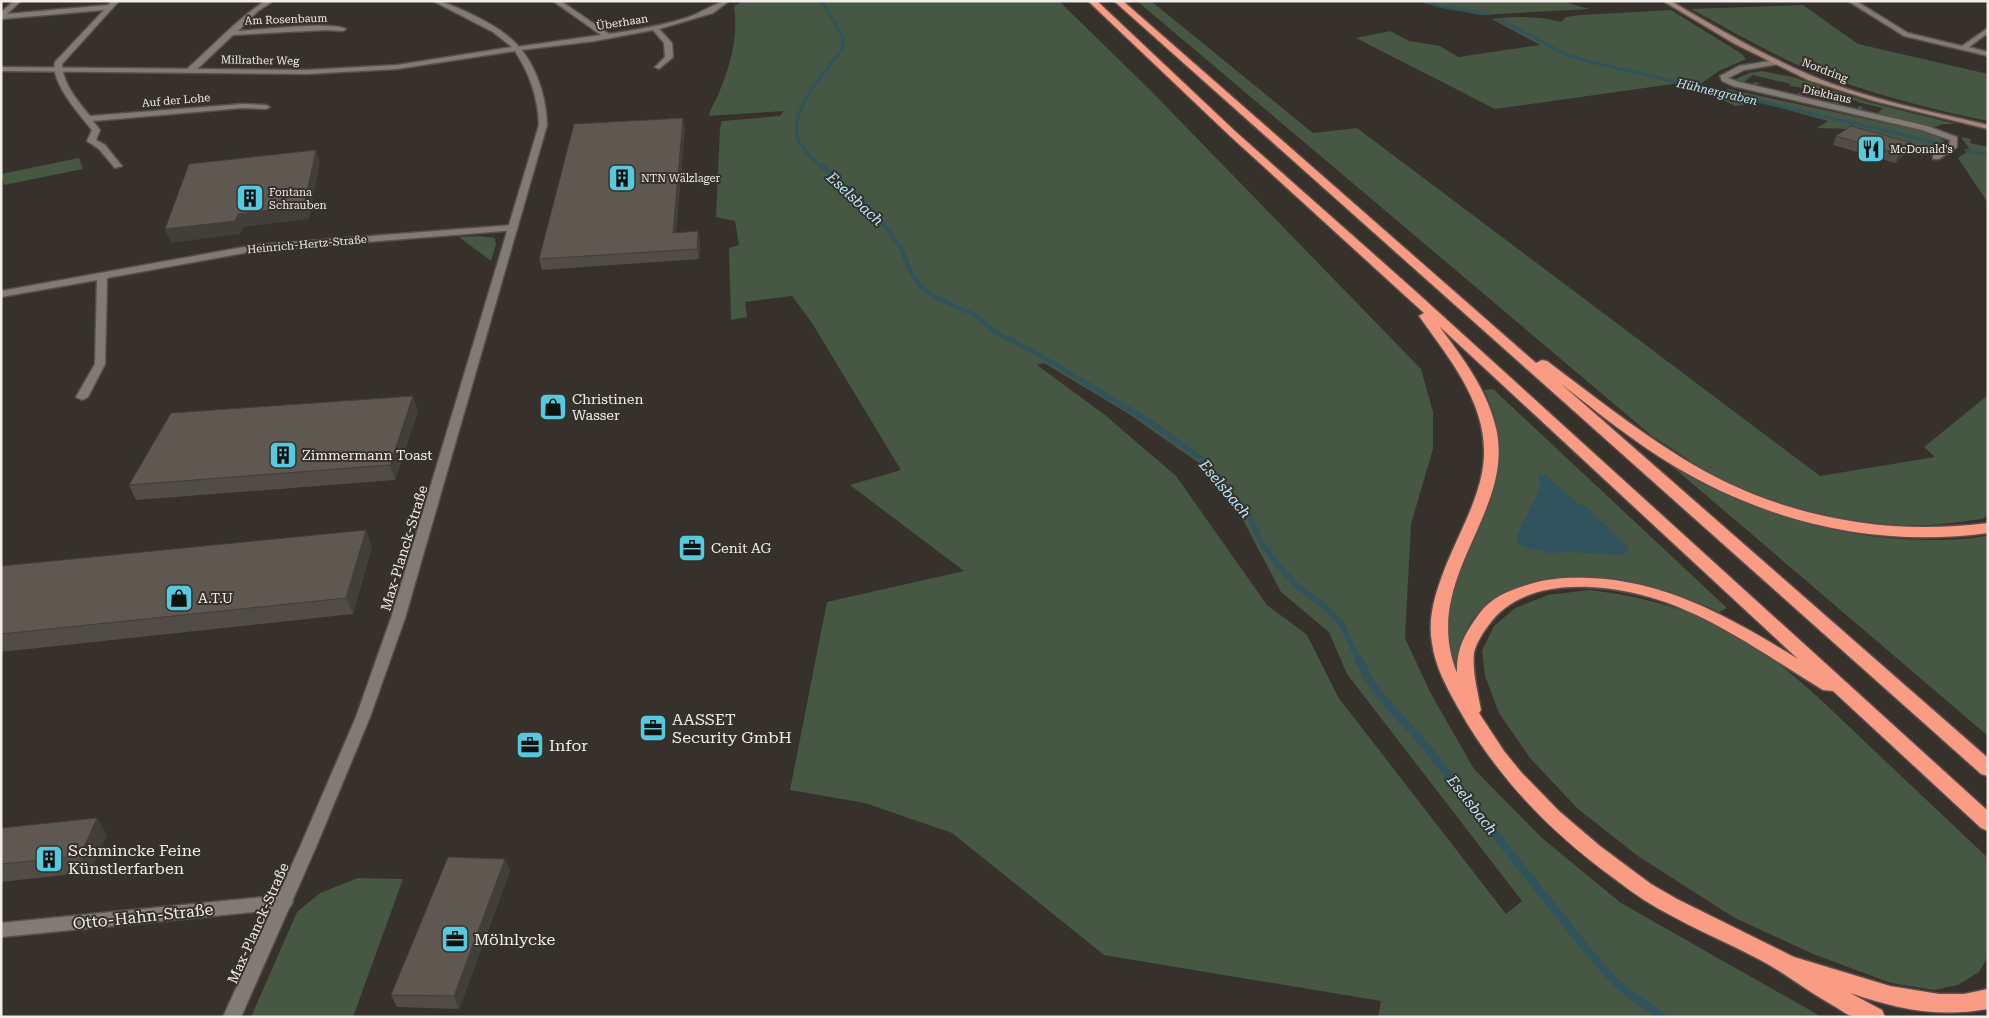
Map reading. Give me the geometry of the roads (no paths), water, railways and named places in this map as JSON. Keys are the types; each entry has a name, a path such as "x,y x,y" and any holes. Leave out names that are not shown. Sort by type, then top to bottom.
{"highway":[{"path":"1092,1 1233,134 1409,292 1988,823"},
{"path":"1118,1 1988,769"},
{"path":"1409,292 1469,377 1482,404 1492,437 1490,470 1482,501 1451,571 1442,610 1439,634 1445,663 1456,689 1474,722 1496,756 1529,794 1582,844 1652,895 1787,964 1819,986 1874,1017"},
{"path":"1468,311 1671,457 1712,481 1743,494 1811,518 1859,528 1927,534 1988,528"},
{"path":"1474,722 1467,680 1466,652 1478,626 1494,606 1515,594 1538,587 1570,582 1609,583 1644,590 1691,605 1741,632 1860,705"},
{"path":"1787,964 1823,973 1892,996 1932,1003 1956,1004 1988,999"}],"main road":[{"name":"Nordring","path":"1666,1 1776,62 1812,78 1860,94 1988,126"}],"street":[{"path":"1,17 18,1"},
{"path":"191,70 256,10 270,1"},
{"name":"Max-Planck-Straße","path":"232,1017 284,902 363,717 398,618 543,125 544,115 533,77 510,40 436,1"},
{"path":"556,1 607,36"},
{"name":"Überhaan","path":"516,49 654,28 699,16 714,10 726,1"},
{"path":"1852,1 1906,34 1988,54"},
{"path":"1,17 114,4"},
{"path":"114,4 58,64 57,68 59,79 96,130 91,141 102,147 118,166"},
{"name":"Am Rosenbaum","path":"231,33 326,28 343,29"},
{"path":"654,28 668,43 669,57 659,67"},
{"path":"1963,48 1988,30"},
{"name":"Millrather Weg","path":"1,69 57,68 307,72 377,69 516,49"},
{"name":"Diekhaus","path":"1776,62 1742,68 1724,76 1730,82 1742,86 1924,128 1946,134 1954,139 1953,147 1936,157"},
{"name":"Auf der Lohe","path":"88,119 242,106 266,107"},
{"name":"Heinrich-Hertz-Straße","path":"1,294 267,246 514,228"},
{"path":"82,397 100,364 102,275"},
{"name":"Otto-Hahn-Straße","path":"1,930 284,902"}],"water":[{"path":"1539,473 1546,475 1577,503 1589,509 1627,546 1628,552 1619,555 1570,552 1549,553 1517,543 1517,535 1540,489"}],"waterway":[{"name":"Eselsbach","path":"822,1 843,37 843,48 817,81 801,107 797,121 797,133 803,148 823,168"},
{"name":"Hühnergraben","path":"1422,1 1443,7 1488,14"},
{"name":"Hühnergraben","path":"1499,19 1567,55 1591,62 1942,144"},
{"name":"Hühnergraben","path":"1966,150 1988,155"},
{"name":"Eselsbach","path":"822,166 877,215 900,247 913,275 921,287 935,297 973,314 997,333 1031,350 1086,383"},
{"name":"Eselsbach","path":"1084,382 1147,420 1203,460 1249,514 1260,541 1277,564 1299,588 1321,603 1341,623 1359,661"},
{"name":"Eselsbach","path":"1359,659 1367,676 1384,700 1419,738 1584,946 1617,984 1662,1017"}],"place":[{"name":"McDonald's","path":"1871,149"},
{"name":"NTN Wälzlager","path":"622,178"},
{"name":"Fontana Schrauben","path":"250,198"},
{"name":"Christinen Wasser","path":"553,407"},
{"name":"Zimmermann Toast","path":"283,455"},
{"name":"Cenit AG","path":"692,548"},
{"name":"A.T.U","path":"179,598"},
{"name":"AASSET Security GmbH","path":"653,728"},
{"name":"Infor","path":"530,745"},
{"name":"Schmincke Feine Künstlerfarben","path":"49,859"},
{"name":"Mölnlycke","path":"455,939"}]}
